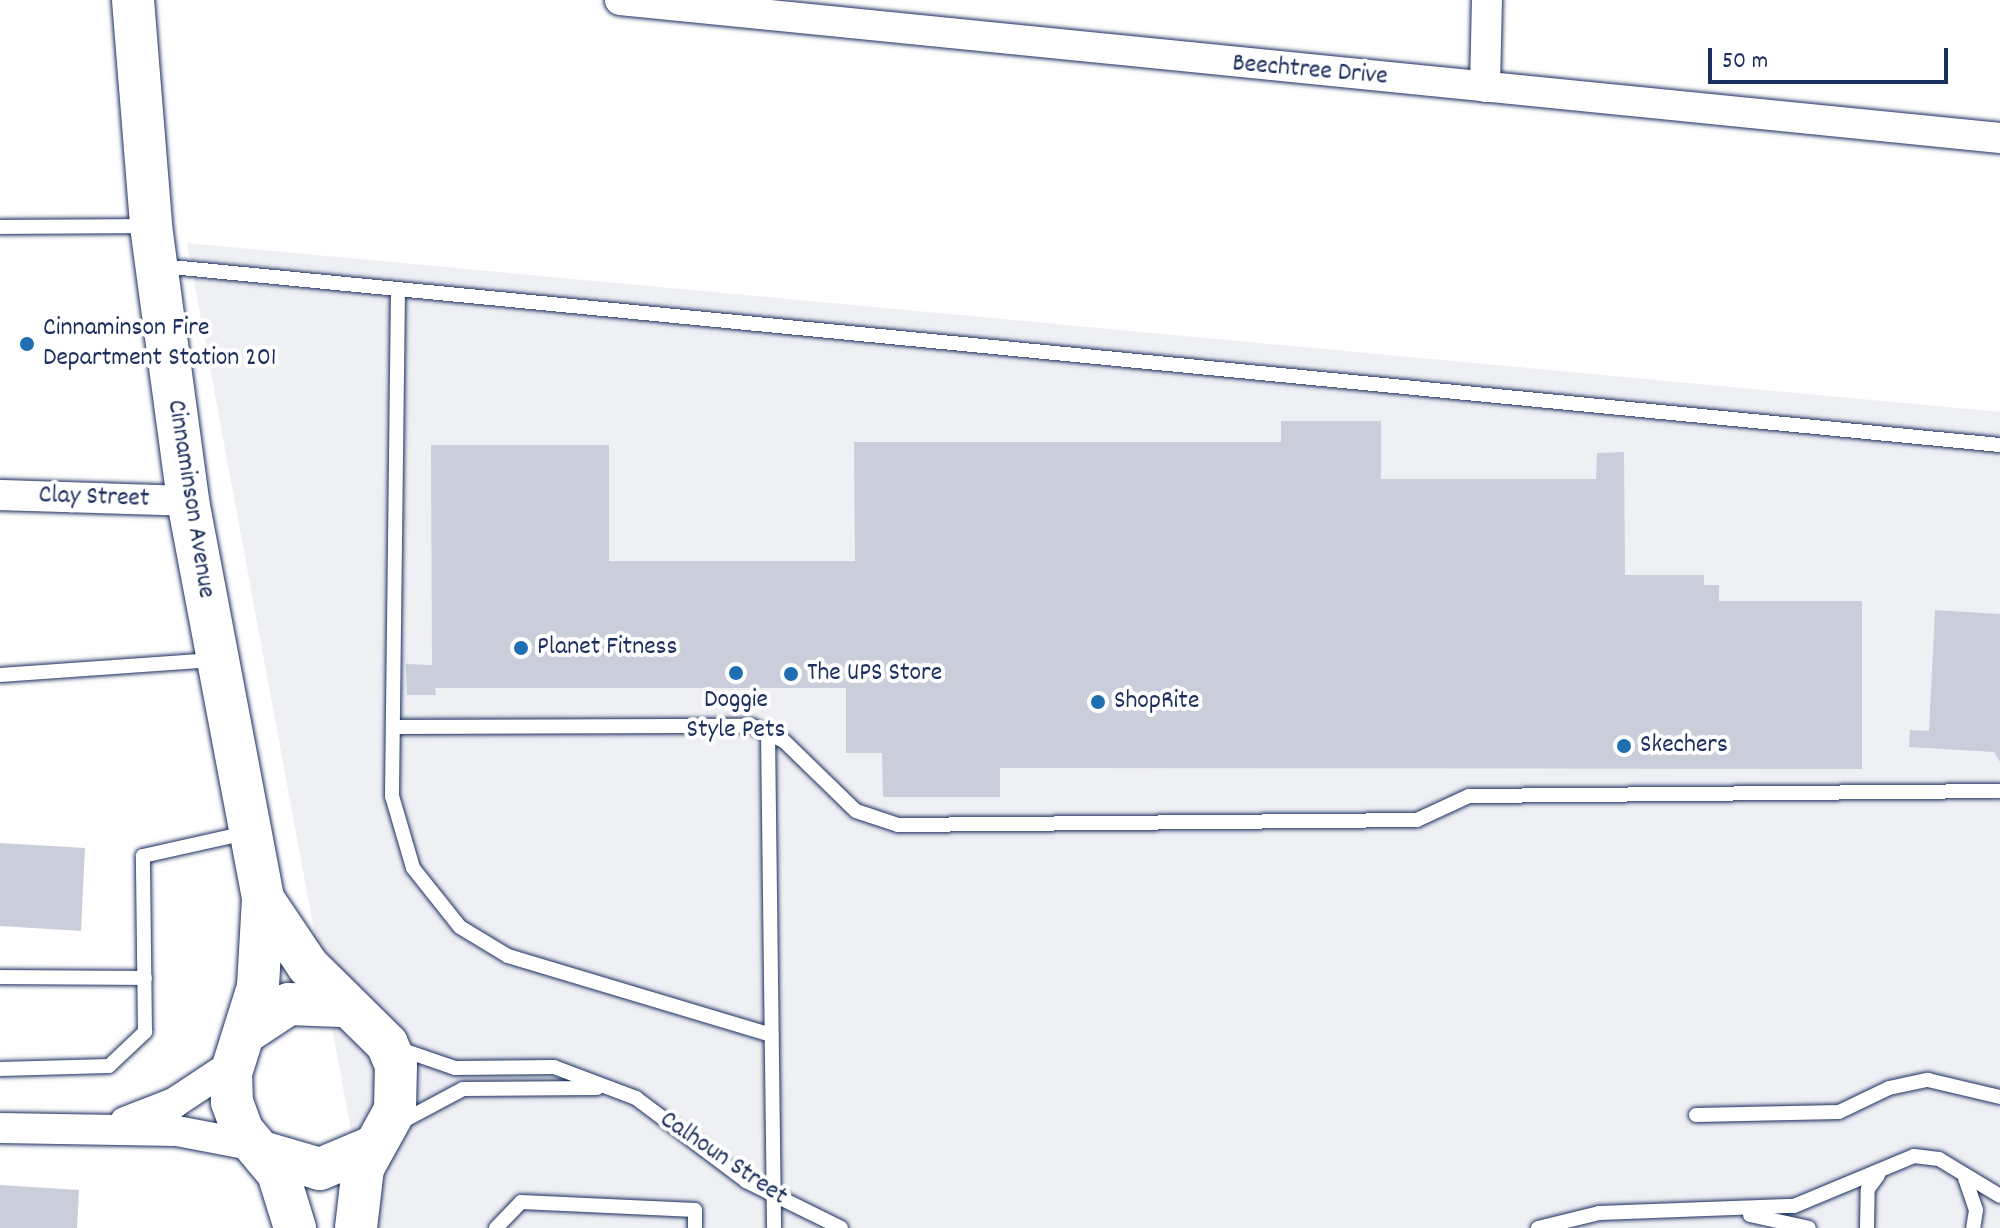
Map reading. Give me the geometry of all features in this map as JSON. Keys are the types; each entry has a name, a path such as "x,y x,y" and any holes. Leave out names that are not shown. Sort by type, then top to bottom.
{"main road":[{"name":"Cinnaminson Avenue","path":"133,0 154,246 188,501 263,899 240,1048 236,1117 261,1150 295,1228"},
{"name":"Cinnaminson Avenue","path":"263,899 341,1006 387,1044"},
{"name":"Calhoun Street","path":"240,1048 289,1004 341,1006"},
{"path":"356,1228 356,1191 398,1093 387,1044"},
{"name":"Calhoun Street","path":"261,1150 320,1169 375,1142"}],"street":[{"name":"Beechtree Drive","path":"620,0 2000,138"},
{"path":"1485,87 1487,0"},
{"name":"Clay Street","path":"0,495 188,501"},
{"name":"Calhoun Street","path":"108,1128 156,1112 240,1048"},
{"name":"Calhoun Street","path":"0,1128 177,1131 261,1150"}],"lane":[{"path":"0,227 154,246 398,289 2000,445"},
{"path":"398,289 392,796 401,842 422,884 460,927 508,956 771,1035"},
{"path":"0,675 217,660"},
{"path":"393,727 743,724 768,732 856,811 898,825 1417,820 1469,796 2000,791"},
{"path":"768,732 774,1228"},
{"path":"0,1069 109,1066 145,1032 143,856 251,832"},
{"path":"0,977 145,978"},
{"name":"Calhoun Street","path":"387,1044 455,1068 554,1067 636,1098 773,1197 841,1228"},
{"path":"1696,1115 1839,1112 1889,1088 1928,1080 2000,1097"},
{"name":"Calhoun Street","path":"375,1142 450,1091 605,1088"},
{"path":"1538,1228 1599,1213 1738,1213 1794,1206 1878,1175 1901,1159 1927,1156 2000,1196"},
{"path":"1867,1228 1868,1189 1878,1175"},
{"path":"1965,1177 1976,1210 1973,1228"},
{"path":"496,1228 521,1202 695,1210 695,1228"},
{"path":"1738,1213 1809,1228"}],"shaded area":[{"path":"187,243 2000,412 2000,1228 369,1228"}],"building":[{"path":"1281,421 1381,421 1381,479 1596,479 1597,453 1624,452 1625,575 1704,575 1704,585 1719,585 1719,601 1862,601 1862,769 1000,768 1000,797 883,797 882,753 846,753 846,688 435,688 436,695 407,695 406,664 432,665 431,445 609,445 609,561 855,561 854,442 1281,442"},
{"path":"1935,610 2000,614 2000,762 1994,752 1909,747 1910,730 1929,731"},
{"path":"0,843 85,848 81,931 0,926"},
{"path":"0,1185 79,1190 77,1228 0,1228"}],"place":[{"name":"Cinnaminson Fire Department Station 201","path":"27,344"},
{"name":"Planet Fitness","path":"521,648"},
{"name":"Doggie Style Pets","path":"736,673"},
{"name":"The UPS Store","path":"791,674"},
{"name":"ShopRite","path":"1098,702"},
{"name":"Skechers","path":"1624,746"}]}
